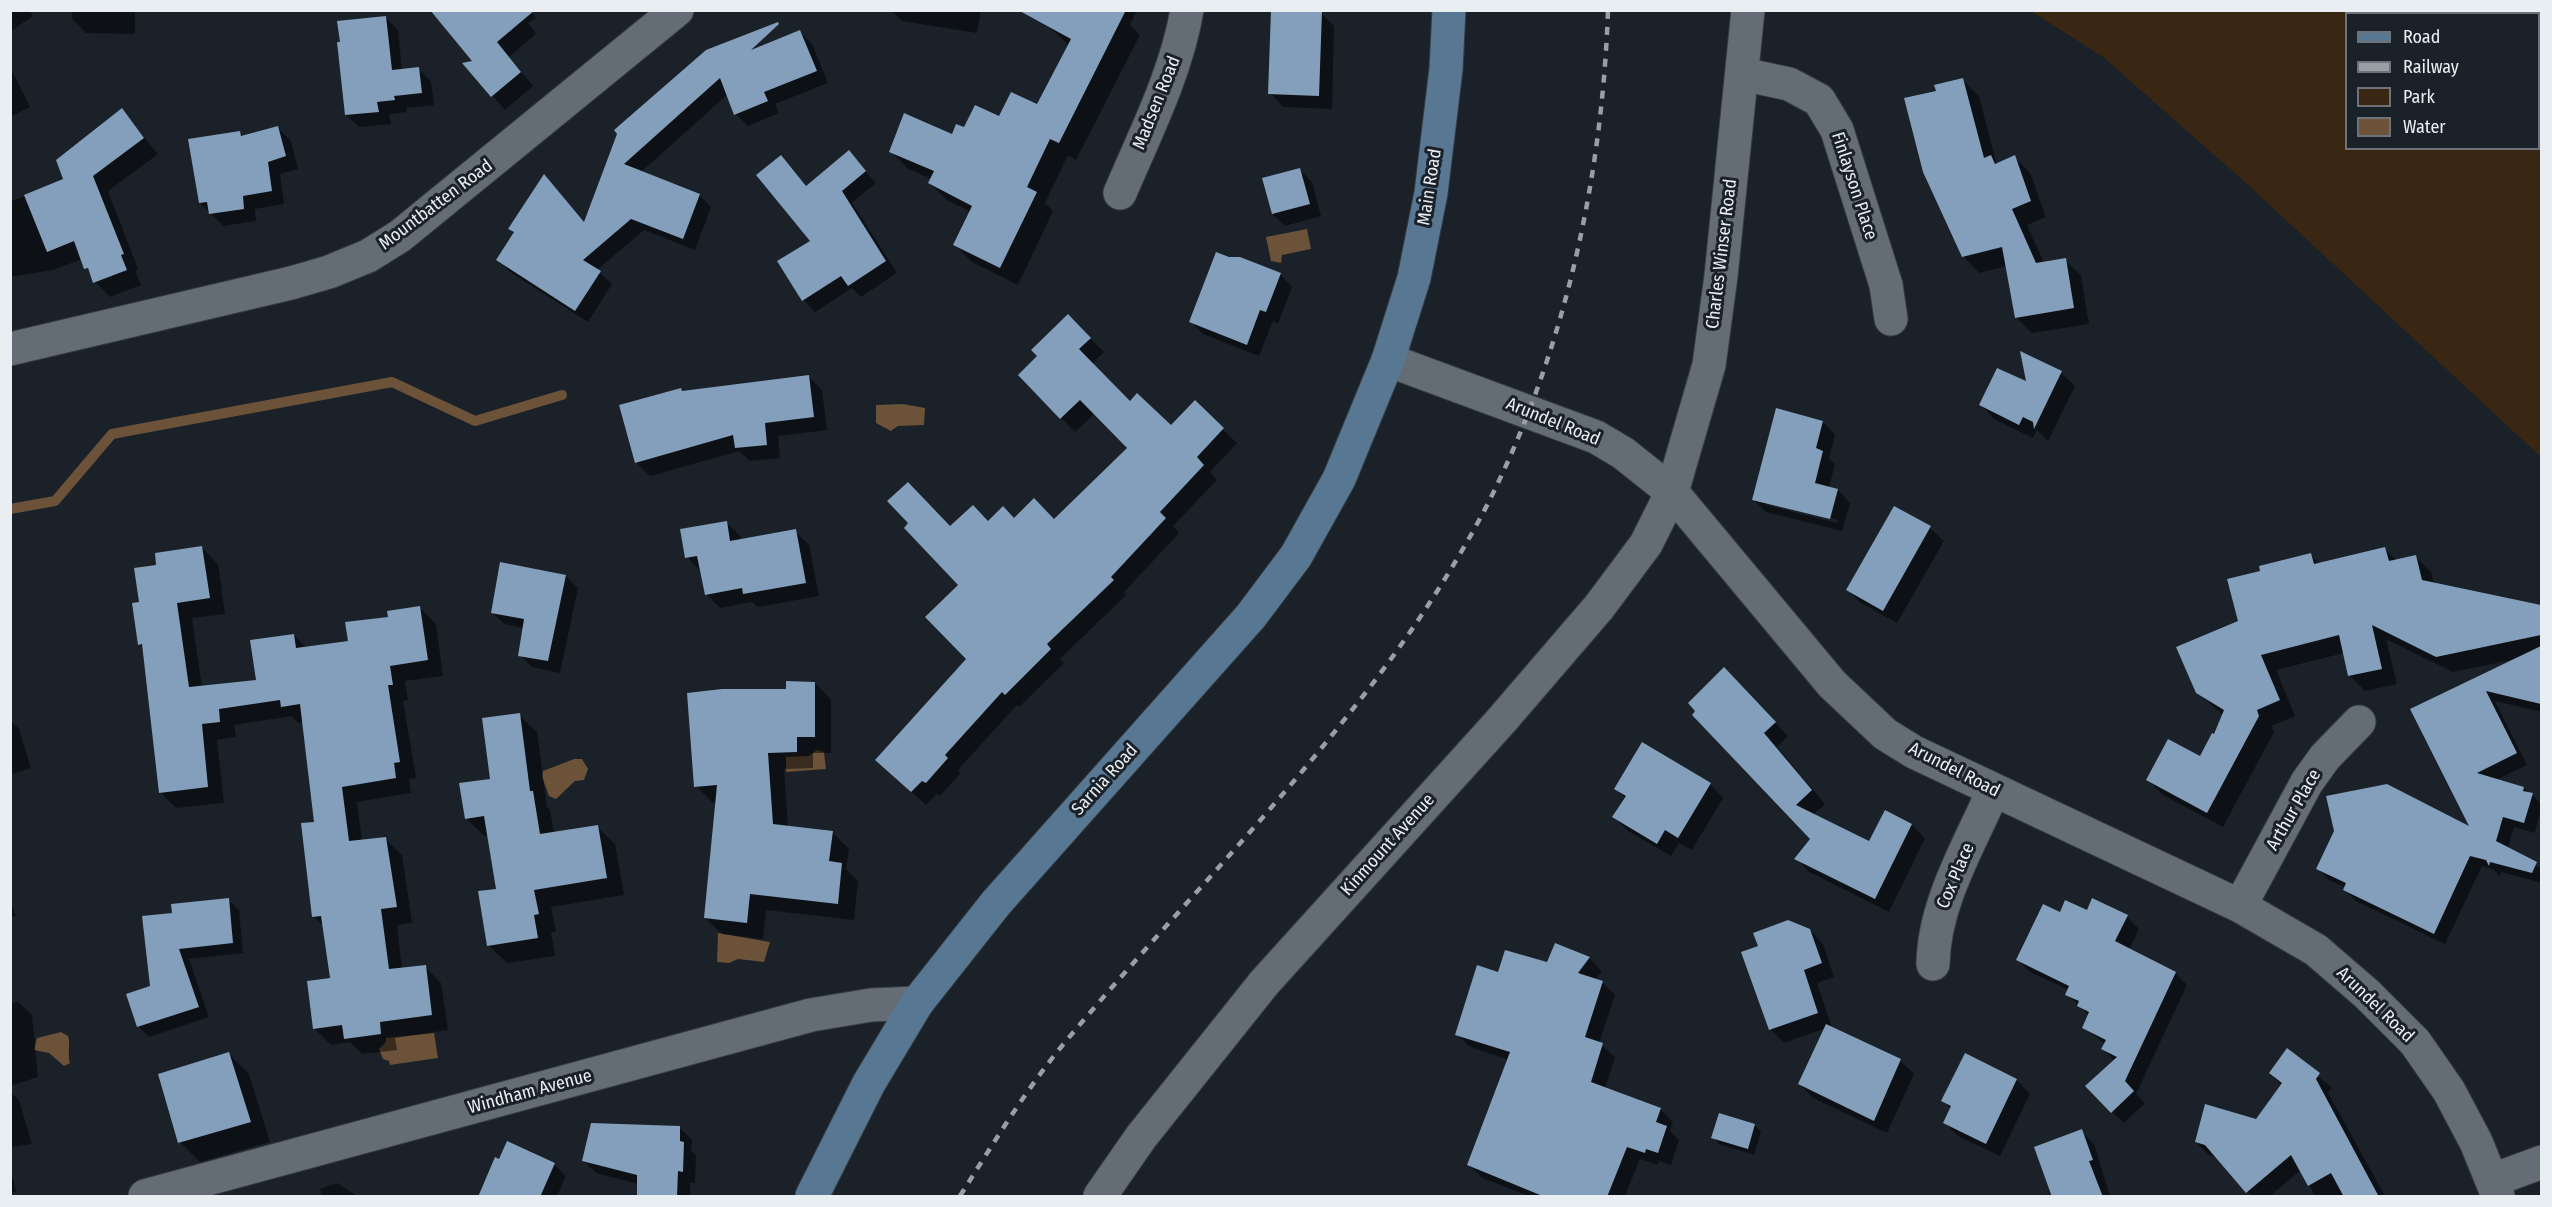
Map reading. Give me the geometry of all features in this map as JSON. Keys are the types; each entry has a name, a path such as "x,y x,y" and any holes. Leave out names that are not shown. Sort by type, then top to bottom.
{"main road":[{"name":"Main Road","path":"1388,360 1414,278 1431,193 1446,69 1449,10"},
{"name":"Sarnia Road","path":"813,1197 869,1083 917,1003 996,903 1251,616 1296,556 1339,479 1388,360"}],"street":[{"name":"Mountbatten Road","path":"10,349 291,283 368,256 433,211 678,10"},
{"name":"Madsen Road","path":"1120,193 1160,99 1183,37 1187,10"},
{"name":"Charles Winser Road","path":"1672,492 1709,365 1721,276 1748,10"},
{"name":"Finlayson Place","path":"1742,74 1789,84 1819,100 1837,130 1886,285 1891,319"},
{"name":"Arundel Road","path":"1388,360 1596,437 1632,460 1672,492 1832,684 1885,734 1914,752 1993,791 2240,906 2316,950 2367,994 2415,1042 2449,1091 2476,1142 2495,1189"},
{"name":"Kinmount Avenue","path":"1100,1197 1141,1137 1264,983 1501,721 1599,608 1646,544 1672,492"},
{"name":"Arthur Place","path":"2240,906 2307,782 2325,757 2358,722"},
{"name":"Cox Place","path":"1933,964 1933,939 1940,911 1993,791"},
{"name":"Windham Avenue","path":"145,1197 811,1015 871,1005 917,1003"},
{"path":"2495,1189 2541,1162"}],"green space":[{"path":"2031,11 2541,11 2541,457 2246,183 2103,57"}],"water":[{"path":"1307,229 1311,249 1282,255 1281,263 1271,261 1266,237"},
{"path":"903,404 925,408 924,425 898,426 891,431 876,423 876,405"},
{"path":"817,750 824,752 826,769 786,772 786,757 809,756"},
{"path":"574,759 582,759 588,769 584,780 575,781 556,799 549,796 542,777 543,771"},
{"path":"718,933 770,942 764,962 738,959 729,963 717,962"},
{"path":"61,1032 68,1036 69,1043 70,1063 64,1066 49,1053 34,1050 37,1038"},
{"path":"434,1033 438,1058 390,1065 389,1061 383,1059 379,1049 386,1042 386,1038"}],"building":[{"path":"430,10 535,10 497,42 521,72 491,97 462,63 472,61"},
{"path":"1018,10 1126,10 1059,143 1050,139 1027,187 1037,192 1000,268 953,245 972,206 928,183 934,171 889,152 904,113 952,134 956,124 964,127 975,105 999,116 1011,92 1037,104 1071,39"},
{"path":"1271,10 1322,11 1319,96 1268,94"},
{"path":"386,16 392,70 419,67 422,93 394,96 395,100 377,102 379,112 345,115 337,21"},
{"path":"778,22 779,24 751,50 800,30 817,71 764,92 768,101 734,115 720,78 624,164 700,194 683,239 631,219 583,260 601,271 575,311 496,260 514,232 508,229 544,174 584,222 617,134 614,130 706,50"},
{"path":"1963,78 1984,158 1991,155 1995,164 2015,155 2031,201 2012,209 2036,263 2066,258 2074,308 2015,318 2002,247 1962,257 1923,172 1904,98 1936,91 1934,85"},
{"path":"122,108 144,138 93,176 124,254 121,255 127,270 93,283 88,268 84,269 74,241 47,252 24,195 63,179 56,160"},
{"path":"278,126 286,156 268,162 272,191 243,196 244,209 209,214 207,202 199,203 188,139 240,131 241,136"},
{"path":"849,150 866,171 842,191 886,261 848,286 841,276 802,301 777,261 810,241 756,175 781,155 806,186"},
{"path":"1300,168 1310,204 1272,214 1262,178"},
{"path":"1216,252 1229,257 1240,257 1281,273 1266,312 1260,310 1247,345 1189,322"},
{"path":"1068,314 1091,338 1079,349 1130,401 1137,393 1171,425 1195,400 1224,428 1197,457 1204,465 1160,512 1166,518 1111,577 1114,580 1047,644 1051,649 1005,695 1002,692 945,755 948,758 926,783 922,781 911,792 875,760 966,659 925,617 958,585 904,528 908,523 887,501 908,482 950,526 973,505 988,521 1003,506 1014,518 1034,498 1054,519 1127,448 1080,400 1060,419 1018,375 1037,356 1031,350"},
{"path":"2020,351 2062,371 2034,429 2033,422 2023,417 2019,425 1979,405 1997,368 2026,381"},
{"path":"809,375 814,417 765,423 767,445 735,448 733,435 635,463 619,405 681,388 682,391"},
{"path":"1776,408 1823,421 1816,448 1823,451 1815,483 1838,489 1830,519 1752,500"},
{"path":"1894,506 1931,526 1883,611 1846,590"},
{"path":"727,521 730,541 796,529 806,583 743,594 742,588 705,595 697,556 685,558 680,529"},
{"path":"202,546 210,598 177,603 189,687 256,680 250,640 294,634 296,648 348,641 345,622 388,617 387,611 420,606 428,660 390,666 393,685 388,685 400,762 394,763 396,778 342,787 349,841 386,837 397,907 381,909 389,969 426,965 432,1015 380,1022 381,1034 344,1039 342,1025 313,1029 307,981 330,978 321,916 312,917 301,823 314,822 300,704 281,707 280,700 219,709 220,722 202,724 208,787 159,793 142,644 138,645 132,603 139,602 134,568 156,565 155,553"},
{"path":"2385,547 2389,561 2416,555 2422,580 2541,605 2541,635 2436,657 2372,625 2382,669 2348,676 2339,635 2261,655 2280,700 2257,710 2259,716 2207,813 2146,780 2168,739 2200,756 2212,733 2214,734 2224,710 2196,693 2176,647 2238,621 2227,579 2260,571 2259,566 2311,553 2314,564"},
{"path":"500,562 566,575 548,661 518,656 524,619 491,613"},
{"path":"2541,646 2541,704 2486,691 2517,753 2477,773 2524,787 2523,791 2533,793 2524,823 2503,817 2496,841 2537,862 2532,873 2490,862 2489,866 2486,860 2470,856 2434,934 2343,890 2346,883 2316,869 2334,831 2326,796 2387,784 2469,826 2410,709"},
{"path":"1724,667 1776,722 1764,733 1812,790 1796,805 1869,841 1885,810 1912,824 1875,899 1794,859 1810,839 1692,715 1695,711 1688,703"},
{"path":"786,681 815,682 815,737 797,737 797,752 768,753 773,824 833,831 829,861 842,863 838,904 750,894 747,923 704,918 717,785 694,787 687,693 722,689 786,689"},
{"path":"520,713 530,791 533,791 540,834 598,825 607,878 534,890 539,914 534,915 538,938 487,946 478,891 496,889 484,816 465,819 459,783 490,779 482,718"},
{"path":"1642,742 1711,783 1678,838 1665,830 1657,844 1612,817 1626,796 1614,789"},
{"path":"229,898 233,943 179,949 199,1007 137,1027 126,994 150,986 142,916 172,913 171,904"},
{"path":"2092,898 2128,915 2115,941 2176,972 2125,1081 2134,1091 2111,1113 2085,1086 2117,1057 2101,1049 2106,1040 2082,1028 2089,1012 2077,1006 2079,1001 2065,995 2069,986 2016,960 2043,904 2060,912 2065,900 2087,910"},
{"path":"1788,920 1810,929 1822,963 1804,970 1818,1013 1769,1030 1741,952 1758,946 1753,933"},
{"path":"1555,943 1590,957 1578,973 1603,981 1585,1037 1603,1043 1591,1082 1661,1108 1656,1122 1667,1126 1658,1153 1646,1149 1645,1153 1627,1147 1607,1197 1545,1197 1467,1165 1510,1052 1455,1035 1477,965 1498,972 1505,950 1547,962"},
{"path":"1826,1024 1901,1059 1874,1121 1798,1084"},
{"path":"2287,1048 2320,1073 2316,1079 2379,1197 2344,1197 2331,1173 2308,1186 2291,1155 2246,1193 2205,1145 2195,1142 2205,1104 2256,1119 2282,1083 2269,1073"},
{"path":"229,1052 251,1122 178,1143 158,1074"},
{"path":"1965,1053 2017,1079 1986,1144 1943,1123 1951,1106 1941,1101"},
{"path":"1719,1113 1755,1124 1748,1149 1711,1138"},
{"path":"591,1123 680,1126 680,1141 684,1142 683,1172 678,1171 677,1197 637,1197 637,1175 582,1161"},
{"path":"2082,1129 2093,1160 2089,1161 2103,1197 2052,1197 2034,1147"},
{"path":"507,1141 555,1163 540,1197 478,1197 495,1157 499,1159"}],"waterway":[{"path":"10,509 55,501 112,434 392,382 475,421 562,395"}],"railway":[{"path":"960,1196 997,1137 1051,1059 1244,839 1367,691 1437,592 1483,513 1511,454 1535,394 1556,332 1573,269 1587,205 1597,140 1608,10"}]}
